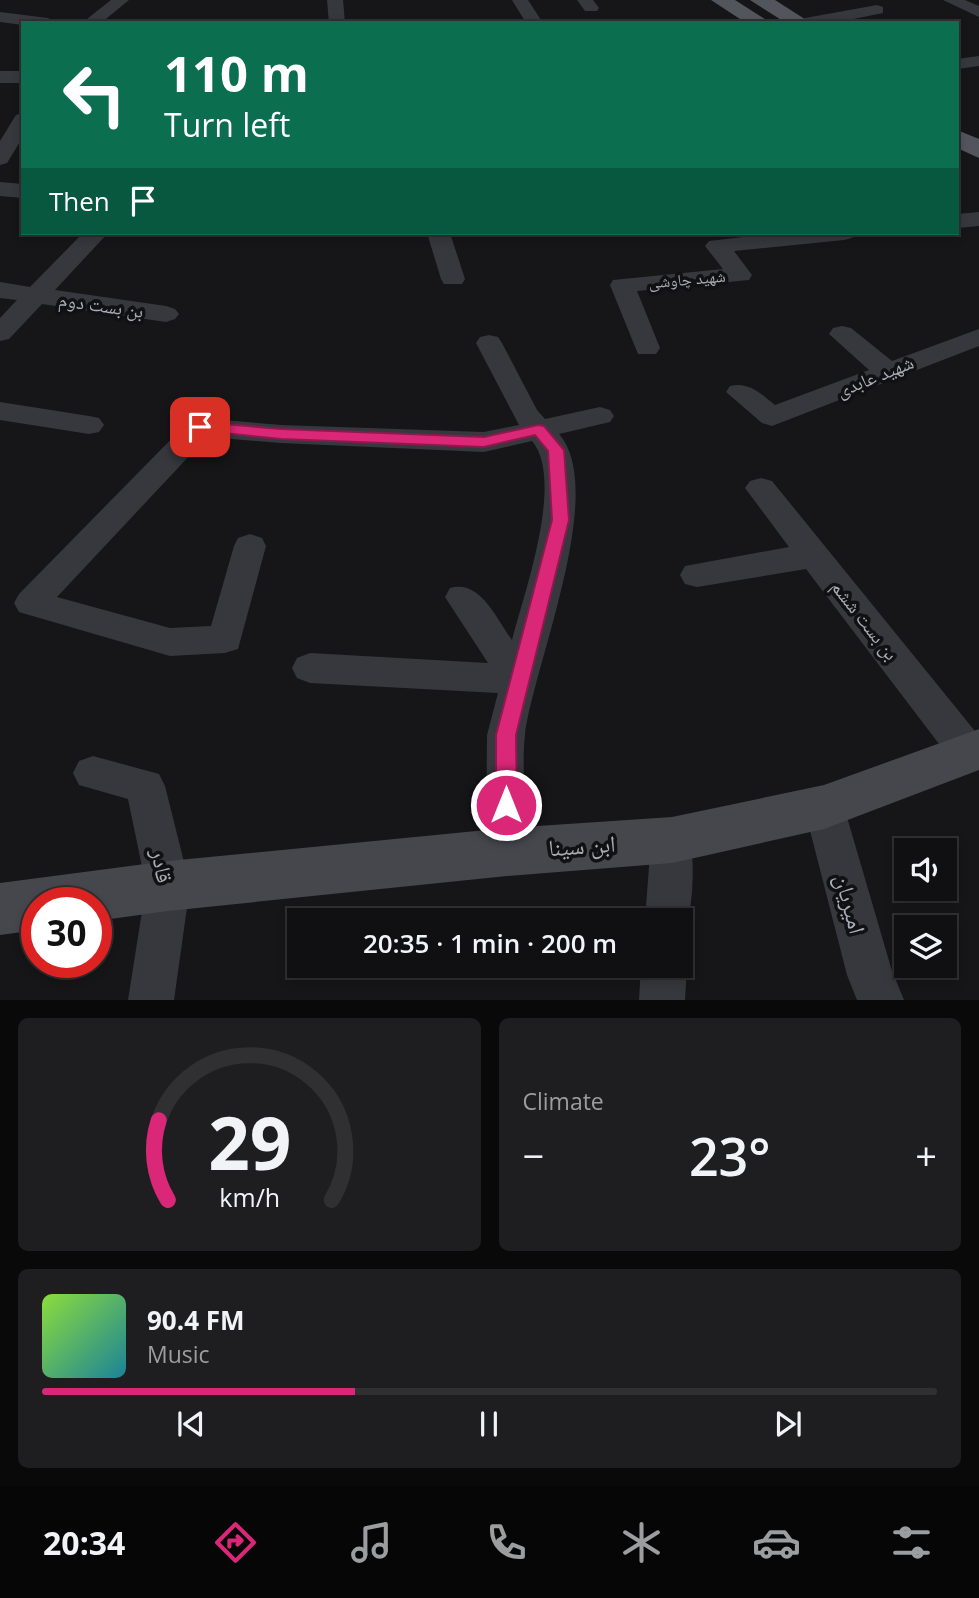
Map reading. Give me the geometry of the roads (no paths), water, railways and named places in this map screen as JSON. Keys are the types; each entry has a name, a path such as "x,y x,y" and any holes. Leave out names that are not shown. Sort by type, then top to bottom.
{"main road":[{"path":"721,0 758,21"},
{"path":"760,0 799,21"},
{"path":"959,114 979,125"},
{"path":"959,138 979,150"},
{"name":"ابن سینا","path":"112,894 507,852 672,840 824,807 974,751"},
{"path":"0,909 21,906"}],"street":[{"path":"93,21 121,0"},
{"path":"335,0 337,21"},
{"path":"520,0 534,21"},
{"path":"951,0 979,12"},
{"path":"814,21 877,10"},
{"path":"0,18 29,21"},
{"path":"959,64 979,61"},
{"path":"0,77 21,77"},
{"path":"0,159 21,124"},
{"path":"0,188 21,191"},
{"path":"959,221 979,219"},
{"path":"0,333 94,235"},
{"path":"439,235 453,279"},
{"name":"شهید چاوشی","path":"647,348 622,285 740,275 716,246 824,235"},
{"name":"بن بست دوم","path":"0,290 166,314"},
{"path":"842,334 887,370"},
{"name":"شهید عابدی","path":"740,392 772,417 887,370 979,337"},
{"path":"489,344 525,414 556,450 561,520 506,735 507,852"},
{"path":"0,411 89,425"},
{"path":"250,545 225,639 170,642 31,603 200,427 281,434 484,442 600,416"},
{"name":"بن بست ششم","path":"761,488 974,751"},
{"path":"697,575 815,555"},
{"path":"462,597 520,679"},
{"path":"310,668 520,679"},
{"name":"قادر","path":"93,773 145,786 168,886 150,999"},
{"name":"امیریان","path":"824,807 870,975 881,999"},
{"path":"668,908 672,840"},
{"path":"662,999 663,978"}]}
